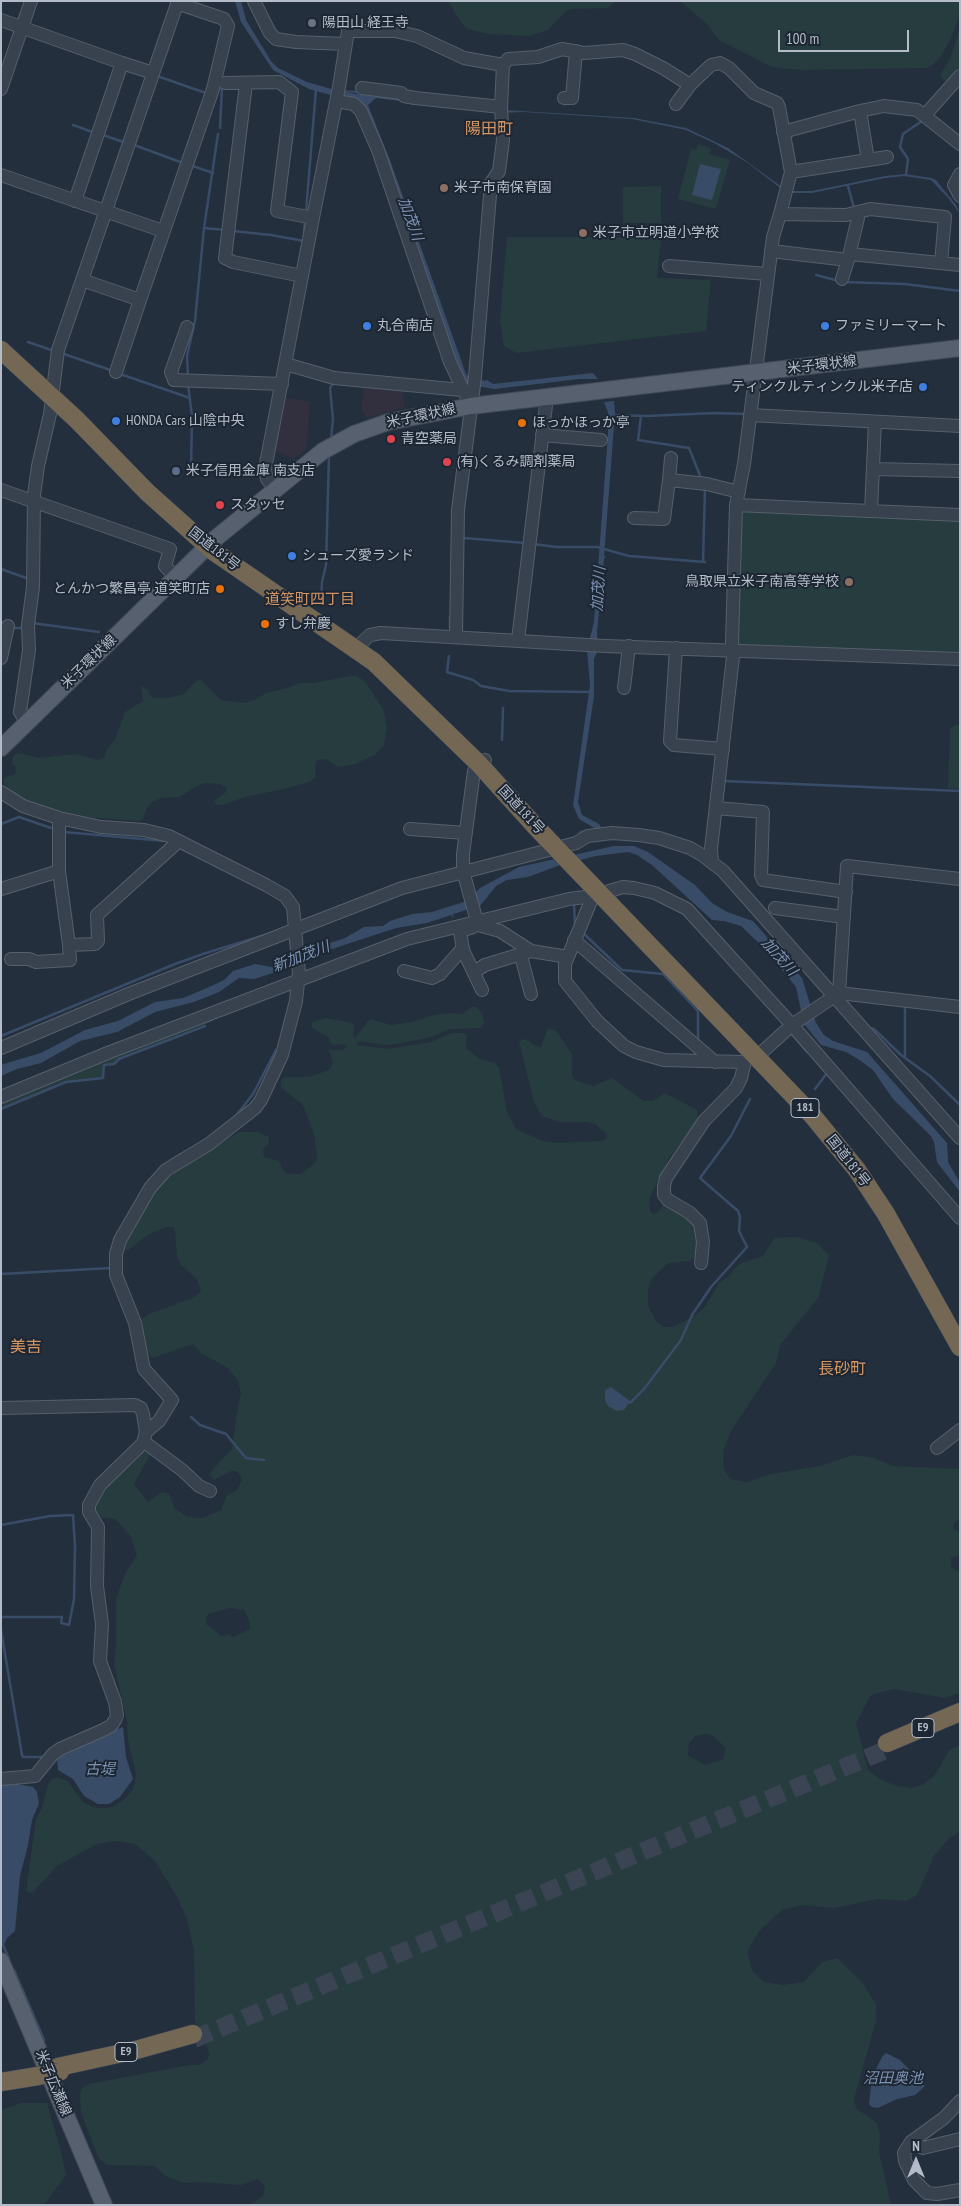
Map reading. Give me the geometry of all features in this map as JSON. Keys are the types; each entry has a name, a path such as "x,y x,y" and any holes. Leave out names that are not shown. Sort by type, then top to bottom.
{"highway":[{"name":"国道181号","path":"1,340 52,392"},
{"name":"国道181号","path":"1,350 52,392 156,487 212,542 235,554 336,625 357,646 406,681 564,848 602,894 812,1115 857,1170 886,1214 960,1347"},
{"name":"国道181号","path":"754,1056 826,1116 877,1182 960,1329"},
{"name":"E9","path":"960,1712 887,1746 960,1719"},
{"name":"E9","path":"1,2082 194,2037"},
{"name":"E9","path":"1,2077 37,2073"}],"main road":[{"name":"米子環状線","path":"1,748 212,542 274,488 323,451 354,434 388,422 471,406 960,348"},
{"name":"米子広瀬線","path":"1,1961 104,2205"}],"street":[{"path":"1,89 31,1"},
{"path":"254,1 270,33 276,39 296,42 346,44"},
{"path":"27,723 20,712 28,665 34,502 38,466 49,421 58,350 177,2 224,19 228,26 213,89 116,372"},
{"path":"1,20 153,73"},
{"path":"274,488 267,479 265,469 337,101 348,31 395,31 417,36 464,58 503,65"},
{"path":"456,636 458,510 471,406 491,183 499,171 503,140 500,107 503,65 508,59 544,56 562,49 584,53 615,50 626,51 663,68 690,85"},
{"path":"564,98 572,98 576,51"},
{"path":"75,201 122,63"},
{"path":"676,104 690,85 711,65 720,63 729,68 754,93 777,103 791,172 771,250 756,372 737,498 732,651 711,849 712,862"},
{"path":"925,115 960,76"},
{"path":"225,82 246,84 278,82 292,92 277,210 313,218"},
{"path":"246,84 225,258 233,262 302,276"},
{"path":"362,88 401,93 404,96 415,98 500,107"},
{"path":"337,101 354,104 365,118 378,150 450,362 471,406"},
{"path":"783,132 860,111 884,106 895,106 917,110 960,144"},
{"path":"860,111 868,160"},
{"path":"791,172 887,157"},
{"path":"960,174 954,185 960,196"},
{"path":"1,175 163,231"},
{"path":"780,214 856,214 870,209 944,216 941,263"},
{"path":"842,279 858,218 856,214"},
{"path":"771,250 960,265"},
{"path":"669,266 768,274"},
{"path":"82,280 140,300"},
{"path":"186,327 170,372 174,380 282,384"},
{"path":"286,364 334,378 462,390"},
{"path":"518,640 547,397"},
{"path":"750,415 960,426"},
{"path":"871,511 875,422"},
{"path":"542,435 601,440"},
{"path":"634,518 664,519 670,458"},
{"path":"873,469 960,472"},
{"path":"669,480 707,484 737,498 871,511 960,515"},
{"path":"1,490 170,549 165,566 176,577"},
{"path":"1,658 5,625 28,625"},
{"path":"357,646 373,634 456,636 732,651 960,659"},
{"path":"624,688 629,646"},
{"path":"676,648 670,741 674,745 723,748"},
{"path":"477,921 464,873 463,854 474,771 483,762"},
{"path":"1,792 23,806 59,818 101,827 144,830 170,836 285,896 292,907 299,976 296,1001 282,1055 255,1108 209,1144 166,1170 150,1188 118,1247 115,1265 116,1276 135,1324 144,1370 172,1400 159,1421 100,1485 89,1505 89,1512 98,1527 97,1586 102,1624 100,1661 116,1702 115,1720 111,1726 101,1732 60,1749 53,1754 35,1776 1,1779"},
{"path":"716,808 762,812 761,874 763,880 846,892"},
{"path":"11,959 30,959 36,962 70,960 59,871 59,818"},
{"path":"410,829 466,833"},
{"path":"1,1048 131,993 296,932 402,888 564,848 588,836 612,833 639,834 683,846 712,862 734,882 960,1138"},
{"path":"69,945 95,944 98,941 97,915 179,841"},
{"path":"834,996 844,917 847,866 960,879"},
{"path":"1,889 59,871"},
{"path":"1,1097 299,976 406,939 569,899 602,894 624,887 640,889 655,893 687,909 793,1025 960,1218"},
{"path":"602,894 574,940 564,976 570,989 597,1022 624,1046 636,1052 664,1060 716,1062 754,1056"},
{"path":"775,908 844,917"},
{"path":"477,921 460,931 463,948 482,990"},
{"path":"477,921 500,931 526,953 531,994"},
{"path":"574,940 716,1062"},
{"path":"404,970 432,978 440,974 463,948"},
{"path":"474,972 485,965 526,953 568,957"},
{"path":"701,1263 703,1242 700,1223 690,1213 664,1196 666,1178 704,1121 736,1088 754,1056 834,996 960,1007"},
{"path":"1,1408 135,1405 141,1408 145,1422 144,1437 147,1444 182,1470 199,1486 210,1491"},
{"path":"937,1448 960,1430"},
{"path":"960,2101 944,2118 911,2142 905,2149 905,2161 919,2187 932,2194 960,2190"},
{"path":"911,2142 923,2148 960,2138"}],"shaded area":[{"path":"364,384 401,388 405,407 367,418 361,411"},
{"path":"282,397 310,402 306,450 294,459 272,449"}],"green space":[{"path":"448,1 617,1 607,8 572,9 566,11 548,30 529,36 488,34 468,29 462,24"},
{"path":"680,1 960,1 960,14 950,40 941,56 933,65 926,68 800,70 772,67 719,40 707,24"},
{"path":"960,28 960,70 949,80 945,81 940,76 951,56"},
{"path":"698,144 711,148 709,154 730,160 716,209 678,199 691,149 696,150"},
{"path":"661,186 661,223 623,223 623,187"},
{"path":"507,237 661,237 657,278 711,280 706,331 516,353 504,346 500,320"},
{"name":"鳥取県立米子南高等学校","path":"742,511 960,519 960,653 736,644"},
{"path":"356,676 365,681 384,711 387,728 384,745 375,755 355,764 338,767 326,759 317,760 315,764 315,777 310,782 248,796 222,805 217,805 214,801 225,793 227,788 220,784 205,783 196,786 180,797 161,798 152,802 146,810 143,819 138,821 70,816 30,802 18,796 4,784 6,777 15,774 16,767 13,765 12,759 15,754 19,753 40,758 76,754 97,760 104,758 115,739 125,712 143,701 141,686 148,690 152,698 168,698 184,694 196,681 201,680 221,700 244,703 257,699 266,693 288,688 299,683 313,683"},
{"path":"955,725 960,725 960,789 948,788 950,729"},
{"path":"471,1007 477,1007 482,1014 484,1023 481,1028 450,1029 428,1038 395,1044 384,1045 360,1041 357,1045 389,1049 431,1042 451,1033 464,1033 467,1036 467,1049 480,1059 494,1063 499,1067 507,1112 516,1129 543,1141 558,1143 601,1141 607,1138 607,1134 595,1124 587,1122 559,1122 542,1116 534,1103 519,1041 525,1039 541,1047 548,1028 556,1031 572,1054 572,1075 574,1079 593,1086 612,1078 644,1101 653,1101 665,1093 697,1110 698,1121 669,1158 649,1199 650,1210 653,1214 658,1212 663,1205 677,1210 694,1224 700,1235 696,1254 691,1261 668,1263 652,1278 648,1289 648,1306 656,1321 663,1327 673,1327 694,1316 705,1307 719,1283 729,1276 739,1264 763,1256 774,1238 797,1237 817,1243 829,1255 818,1298 780,1345 776,1363 731,1431 724,1449 723,1467 730,1479 747,1482 771,1474 820,1466 853,1455 874,1458 893,1466 960,1469 960,1519 954,1523 953,1529 960,1532 960,1555 951,1558 951,1567 960,1572 960,1693 945,1698 894,1689 881,1692 870,1696 856,1723 868,1770 880,1779 897,1786 912,1788 924,1784 935,1775 950,1749 960,1746 960,1832 950,1837 934,1856 917,1895 906,1901 878,1899 834,1908 803,1905 782,1910 760,1930 748,1953 752,1971 764,1982 782,1985 804,1982 822,1962 837,1958 861,1981 876,2004 876,2021 854,2099 856,2108 877,2123 880,2135 879,2152 891,2205 249,2205 263,2196 265,2187 258,2179 241,2185 199,2182 183,2183 164,2175 155,2166 106,2165 98,2157 81,2113 80,2094 82,2088 88,2084 190,2065 199,2065 207,2060 210,2054 195,2021 194,1951 187,1919 177,1897 155,1861 135,1844 116,1841 97,1844 57,1866 32,1893 26,1891 36,1819 42,1808 48,1784 52,1779 58,1777 68,1782 83,1802 96,1808 110,1808 125,1799 135,1783 136,1774 128,1740 127,1721 114,1665 116,1599 125,1574 137,1555 131,1537 116,1519 101,1517 96,1510 96,1503 102,1491 145,1448 151,1452 134,1484 148,1502 162,1492 169,1494 175,1509 188,1517 202,1518 221,1510 227,1495 237,1490 242,1480 236,1471 231,1471 214,1480 210,1475 213,1469 232,1449 241,1393 238,1381 228,1368 201,1353 193,1344 152,1358 147,1351 140,1327 142,1319 149,1314 195,1297 201,1290 196,1278 181,1265 177,1257 173,1227 166,1227 148,1235 128,1250 122,1248 159,1182 239,1132 258,1132 269,1137 269,1144 265,1146 263,1151 264,1157 279,1161 283,1170 288,1174 301,1174 314,1164 317,1157 314,1134 303,1105 281,1087 281,1081 285,1077 309,1077 329,1070 333,1063 329,1050 342,1050 347,1047 345,1044 332,1045 328,1037 312,1028 312,1022 326,1018 347,1022 354,1025 353,1036 355,1038 370,1019 391,1025 412,1022 434,1015 463,1014","holes":["230,1608 244,1610 250,1622 250,1629 233,1637 229,1634 222,1636 206,1624 208,1614","712,1735 726,1748 723,1759 706,1765 688,1756 689,1743 695,1736"]},
{"path":"211,1019 213,1021 119,1059 114,1063 103,1065 103,1077 65,1081 1,1109 4,1103 90,1066"},
{"path":"21,2103 47,2103 61,2152 66,2175 44,2205 1,2205 1,2110"}],"water":[{"name":"加茂川","path":"235,1 241,1 246,20 271,61 278,68 307,82 335,90 359,91 360,93 345,92 363,95 504,110 634,118 686,128 728,148 782,187 783,190 748,163 716,144 686,130 632,119 524,112 498,113 376,98 368,105 391,163 466,374 470,377 487,380 493,384 593,373 598,379 579,379 495,389 469,385 464,382 459,372 376,136 342,98 309,89 273,70 241,22"},
{"path":"700,164 721,169 712,200 692,195"},
{"path":"905,174 936,180 956,205 960,214 931,180 904,176 812,193 789,193 790,191 812,191 885,176"},
{"name":"加茂川","path":"614,401 615,413 604,556 606,556 604,559 597,632 598,650 594,659 594,696 578,802 582,815 599,824 601,827 597,829 607,831 576,833 583,830 596,829 579,819 573,805 590,685 587,650 594,622 608,434 608,412 604,402"},
{"name":"加茂川","path":"614,846 634,846 648,852 695,885 712,903 727,912 753,921 802,978 816,1023 824,1035 833,1041 867,1052 947,1143 948,1162 960,1183 960,1192 937,1162 934,1142 931,1136 893,1099 873,1070 846,1052 821,1045 804,1024 796,987 766,950 741,926 712,920 652,865 637,855 628,852 596,856 560,865 528,877 507,880 496,886 480,906 453,914 454,918 451,915 427,923 396,928 329,950 304,963 273,973 254,979 239,978 219,992 194,1002 155,1012 117,1032 80,1041 41,1063 17,1069 1,1076 1,1065 41,1053 85,1030 118,1021 155,1002 183,998 224,980 233,971 255,964 277,968 307,955 321,946 345,938 364,927 383,926 390,921 412,914 432,912 467,901 480,888 519,867"},
{"path":"611,1387 630,1401 624,1410 617,1411 608,1406 605,1400 605,1390"},
{"name":"古堤","path":"123,1727 126,1757 133,1779 120,1797 109,1804 98,1804 84,1796 73,1779 58,1770 57,1759 62,1752"},
{"path":"1,1784 18,1784 33,1787 37,1792 39,1803 32,1820 20,1876 15,1931 7,1938 3,1947 1,1943"},
{"name":"沼田奥池","path":"886,2053 900,2060 925,2086 915,2095 897,2099 878,2108 872,2107 869,2104 872,2077"}],"waterway":[{"path":"157,76 206,93"},
{"path":"220,128 222,87"},
{"path":"306,212 316,89"},
{"path":"906,175 908,159 900,147 903,134 922,121"},
{"path":"73,125 95,133"},
{"path":"188,376 187,356 195,321 204,228 218,134"},
{"path":"103,135 126,143"},
{"path":"134,145 183,163"},
{"path":"190,165 213,173"},
{"path":"848,186 854,208"},
{"path":"304,232 305,220"},
{"path":"204,228 225,230"},
{"path":"233,231 304,241"},
{"path":"816,275 839,281"},
{"path":"844,282 905,284 960,291"},
{"path":"28,342 54,351"},
{"path":"61,353 113,371"},
{"path":"120,374 190,398"},
{"path":"331,440 333,419 330,388 334,382"},
{"path":"188,384 192,416 191,469"},
{"path":"613,415 746,414"},
{"path":"641,416 638,440 689,448 701,478"},
{"path":"321,600 322,582 326,565 329,455"},
{"path":"703,562 705,488"},
{"path":"464,538 525,543"},
{"path":"533,544 557,547 597,547 629,556 705,562"},
{"path":"1,569 29,579"},
{"path":"450,617 450,628"},
{"path":"32,623 99,632"},
{"path":"11,628 23,628"},
{"path":"449,656 447,672 473,680 481,686 509,691 591,692"},
{"path":"502,740 503,708"},
{"path":"724,781 960,791"},
{"path":"1,824 19,817 51,828"},
{"path":"64,832 165,841"},
{"path":"574,902 575,926"},
{"path":"583,933 622,970 663,974 698,1011 698,1041"},
{"path":"1,1036 175,964 268,934"},
{"path":"905,1006 905,1057"},
{"path":"1,1109 66,1082 103,1078 104,1065 114,1064 119,1059 205,1026"},
{"path":"869,1028 874,1029 901,1055 930,1076 960,1105"},
{"path":"789,1031 807,1052"},
{"path":"235,1117 253,1094 276,1050"},
{"path":"815,1089 827,1073"},
{"path":"628,1403 644,1389 681,1340 692,1315 711,1287 747,1247 739,1231 740,1217 738,1211 700,1178 731,1136 750,1099"},
{"path":"171,1160 186,1151"},
{"path":"1,1274 111,1268"},
{"path":"191,1417 200,1425 226,1434 246,1458 264,1460"},
{"path":"1,1525 50,1516 73,1515 75,1546 74,1599 69,1625 61,1623 62,1617 1,1617"},
{"path":"1,1630 22,1755 23,1757 45,1757"},
{"path":"3,1945 9,1959"},
{"path":"14,1970 44,2040"}],"tunnel":[{"path":"194,2039 888,1749"}],"place":[{"name":"陽田山 経王寺","path":"312,23"},
{"name":"米子市南保育園","path":"444,188"},
{"name":"米子市立明道小学校","path":"583,233"},
{"name":"丸合南店","path":"367,326"},
{"name":"ファミリーマート","path":"825,326"},
{"name":"ティンクルティンクル米子店","path":"923,387"},
{"name":"HONDA Cars 山陰中央","path":"116,421"},
{"name":"ほっかほっか亭","path":"522,423"},
{"name":"青空薬局","path":"391,439"},
{"name":"(有)くるみ調剤薬局","path":"447,462"},
{"name":"米子信用金庫 南支店","path":"176,471"},
{"name":"スタッセ","path":"220,505"},
{"name":"シューズ愛ランド","path":"292,556"},
{"name":"鳥取県立米子南高等学校","path":"849,582"},
{"name":"とんかつ繁昌亭 道笑町店","path":"220,589"},
{"name":"すし弁慶","path":"265,624"}],"district":[{"name":"陽田町","path":"489,129"},
{"name":"道笑町四丁目","path":"310,600"},
{"name":"美吉","path":"26,1347"},
{"name":"長砂町","path":"842,1369"}],"water label":[{"name":"新加茂川","path":"301,957"}]}
